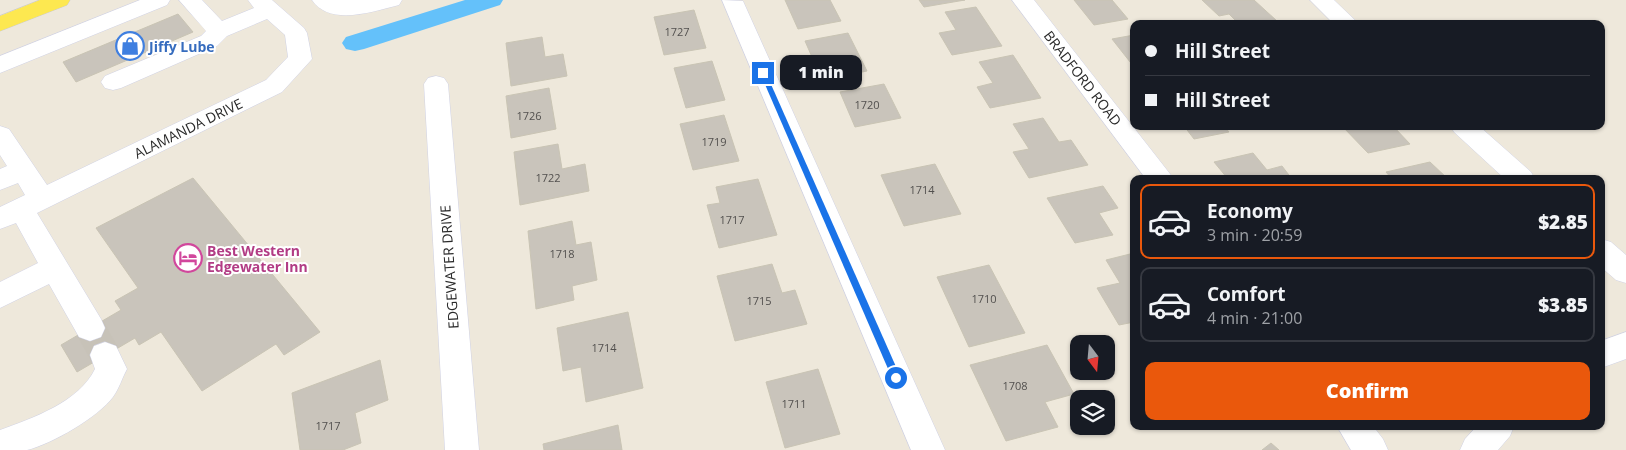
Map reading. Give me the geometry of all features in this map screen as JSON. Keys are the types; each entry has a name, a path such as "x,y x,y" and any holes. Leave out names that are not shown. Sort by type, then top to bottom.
{"main road":[{"path":"0,24 59,0"}],"street":[{"path":"0,65 160,0"},
{"path":"190,0 219,32"},
{"path":"323,0 330,6 342,8 391,0"},
{"name":"BRADFORD ROAD","path":"1023,0 1158,175"},
{"path":"1321,0 1344,20"},
{"path":"732,1 928,450"},
{"path":"113,82 210,41 219,32 265,3"},
{"name":"ALAMANDA DRIVE","path":"21,209 274,86 300,59 296,33 265,3"},
{"name":"EDGEWATER DRIVE","path":"436,84 462,450"},
{"path":"1467,130 1518,175"},
{"path":"0,135 21,209 90,328"},
{"path":"1605,254 1626,272"},
{"path":"0,296 55,267"},
{"path":"1605,354 1626,346"},
{"path":"0,445 36,432 77,410 102,387 111,369 106,355"},
{"path":"1356,430 1371,450"},
{"path":"1477,450 1494,430"}],"building":[{"path":"785,0 830,0 841,21 798,29"},
{"path":"919,0 965,0 924,7"},
{"path":"1074,0 1112,0 1128,19 1094,25"},
{"path":"1202,0 1254,0 1276,20 1235,20 1229,14 1219,16"},
{"path":"976,7 1002,46 952,55 939,33 956,30 945,12"},
{"path":"694,10 706,48 664,55 654,17"},
{"path":"178,14 193,32 76,82 63,62"},
{"path":"848,33 867,71 822,80 805,41"},
{"path":"1130,36 1130,62 1112,39"},
{"path":"542,37 545,57 563,54 567,76 511,86 506,43"},
{"path":"1013,55 1041,98 990,108 977,87 993,83 979,62"},
{"path":"712,61 725,100 686,108 674,68"},
{"path":"884,84 901,118 855,127 840,92"},
{"path":"549,88 556,129 511,138 506,96"},
{"path":"724,115 739,161 693,170 680,124"},
{"path":"1043,118 1059,142 1071,140 1088,165 1029,178 1013,152 1029,149 1013,124"},
{"path":"1187,130 1227,130 1229,132 1194,139"},
{"path":"1346,130 1397,130 1410,144 1368,153"},
{"path":"558,144 562,169 585,164 589,191 520,205 514,152"},
{"path":"1253,153 1267,170 1282,166 1289,175 1225,175 1214,162"},
{"path":"1430,162 1444,175 1389,175 1386,172"},
{"path":"935,164 961,214 904,226 881,175"},
{"name":"Best Western Edgewater Inn","path":"193,178 320,332 284,355 276,344 202,391 161,332 139,345 135,338 77,372 61,345 121,310 115,301 138,288 96,228"},
{"path":"758,179 777,235 719,248 707,205 720,203 716,187"},
{"path":"1103,186 1118,208 1099,213 1113,235 1075,243 1047,198"},
{"path":"572,221 576,245 591,242 597,280 572,286 574,300 536,309 528,231"},
{"path":"1130,254 1130,323 1119,325 1097,288 1120,283 1106,260"},
{"path":"772,264 782,293 795,290 807,324 735,341 717,276"},
{"path":"989,265 1025,333 969,347 937,277"},
{"path":"628,312 643,388 586,402 581,367 563,371 557,328"},
{"path":"1047,345 1072,390 1070,390 1070,395 1045,402 1058,427 1006,441 970,365"},
{"path":"380,360 388,400 355,413 361,443 343,450 300,450 292,393"},
{"path":"818,369 840,434 785,448 766,382"},
{"path":"618,425 622,450 544,450 543,444"},
{"path":"1271,443 1279,450 1262,450"}],"waterway":[{"path":"355,43 491,0"}],"tunnel":[{"path":"90,328 105,355"}],"place":[{"name":"Jiffy Lube","path":"130,46"},
{"name":"Best Western Edgewater Inn","path":"188,258"}],"route":[{"path":"763,73 896,378"}]}
